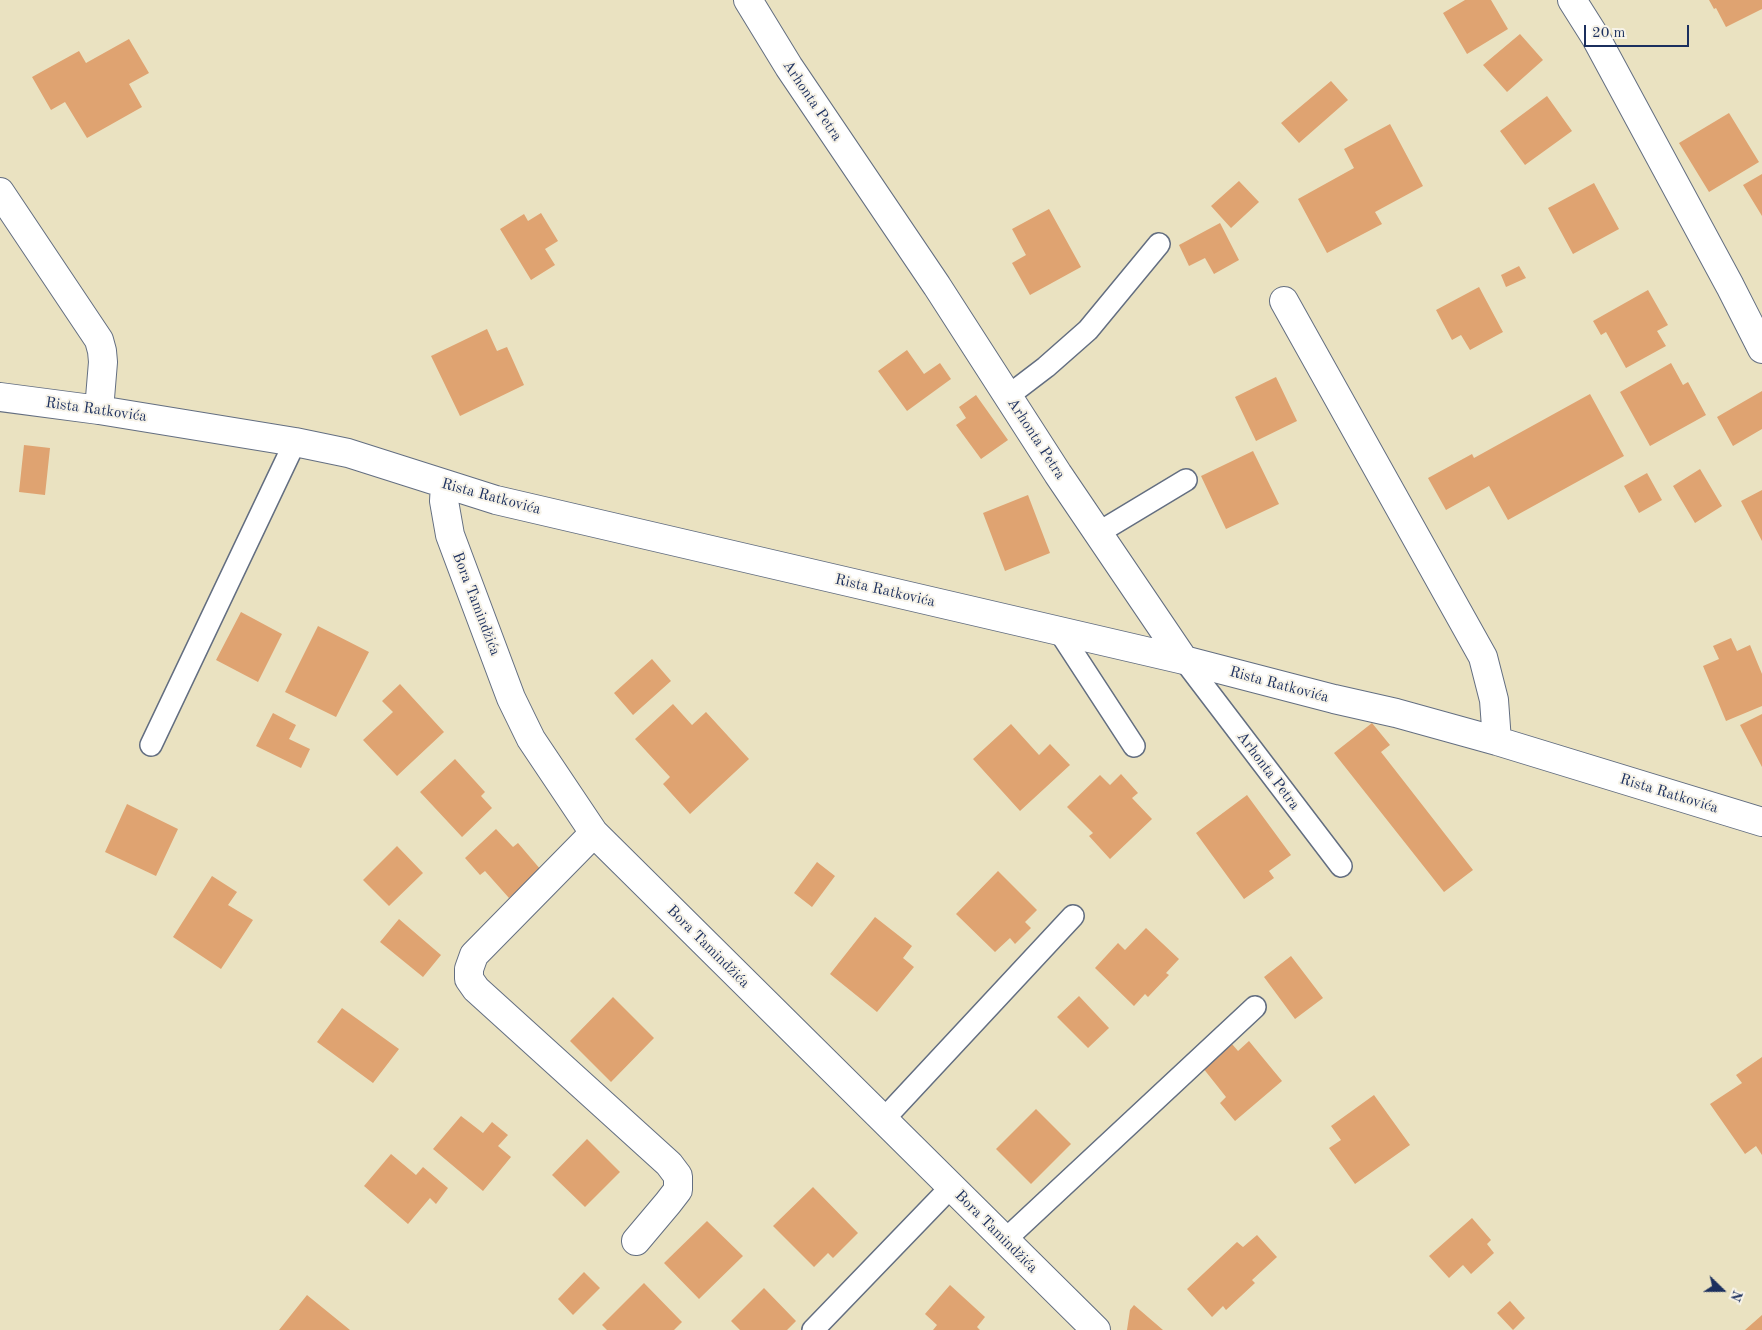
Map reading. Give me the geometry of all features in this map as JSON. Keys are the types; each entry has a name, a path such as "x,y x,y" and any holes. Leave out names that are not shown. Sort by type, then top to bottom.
{"street":[{"name":"Arhonta Petra","path":"748,0 788,67 937,286 1098,533 1184,660"},
{"path":"1572,0 1601,47 1762,349"},
{"path":"0,192 99,340 103,362 99,410"},
{"path":"1284,301 1483,657 1494,700 1497,741"},
{"name":"Rista Ratkovića","path":"0,397 99,410 295,442 364,458 496,500 1184,660 1396,713 1497,741 1762,822"},
{"name":"Bora Tamindžića","path":"445,484 444,501 450,535 511,698 531,739 594,833 1096,1330"},
{"path":"594,833 474,955 469,968 469,978 476,989 669,1164 678,1176 678,1190 636,1240"}],"lane":[{"path":"1008,396 1046,367 1088,330 1159,244"},
{"path":"151,746 295,442"},
{"path":"1098,533 1186,480"},
{"path":"1059,631 1134,746"},
{"name":"Arhonta Petra","path":"1184,660 1341,866"},
{"path":"883,1120 1074,916"},
{"path":"1005,1240 1254,1007"},
{"path":"813,1330 951,1187"}],"building":[{"path":"1465,0 1491,0 1508,29 1467,54 1443,13"},
{"path":"1709,0 1762,0 1762,9 1726,27 1716,8 1714,9"},
{"path":"1520,34 1543,60 1507,92 1483,65"},
{"path":"129,39 149,73 129,84 142,107 87,138 65,102 51,110 32,77 79,51 86,63"},
{"path":"1331,81 1348,100 1299,143 1281,123"},
{"path":"1547,96 1572,131 1525,165 1500,131"},
{"path":"1729,113 1759,162 1709,192 1679,143"},
{"path":"1390,124 1423,186 1375,212 1382,224 1327,253 1298,199 1354,168 1344,149"},
{"path":"1762,174 1762,216 1743,185"},
{"path":"1239,181 1259,202 1231,228 1211,206"},
{"path":"1594,183 1619,229 1573,254 1548,208"},
{"path":"1049,209 1081,267 1030,295 1012,263 1026,255 1012,229"},
{"path":"541,213 558,241 545,249 555,265 531,280 500,229 524,214 528,221"},
{"path":"1220,223 1239,260 1214,274 1205,258 1189,266 1179,245"},
{"path":"1519,266 1526,278 1506,287 1501,275"},
{"path":"1479,287 1503,332 1470,350 1461,335 1452,340 1436,310"},
{"path":"1648,290 1668,325 1657,331 1666,346 1626,368 1606,332 1601,335 1593,321"},
{"path":"487,329 497,351 507,347 524,385 460,416 431,356"},
{"path":"907,350 924,374 940,363 951,379 907,411 878,371"},
{"path":"1671,363 1683,385 1688,382 1706,415 1650,446 1620,392"},
{"path":"1276,377 1297,421 1256,441 1235,397"},
{"path":"1762,391 1762,429 1733,446 1717,417"},
{"path":"1590,394 1624,456 1508,520 1489,486 1446,510 1428,478 1472,454 1474,458"},
{"path":"976,395 1008,440 981,459 956,425 966,418 959,407"},
{"path":"24,445 50,448 45,495 19,492"},
{"path":"1253,451 1279,504 1226,529 1201,476"},
{"path":"1700,469 1722,506 1695,523 1673,486"},
{"path":"1647,473 1662,500 1639,513 1624,486"},
{"path":"1762,490 1762,541 1741,501"},
{"path":"1028,495 1050,553 1005,571 983,513"},
{"path":"241,612 282,634 258,682 216,660"},
{"path":"318,626 369,652 336,717 285,692"},
{"path":"1731,638 1737,651 1750,645 1762,674 1762,706 1726,721 1703,666 1719,659 1713,646"},
{"path":"652,659 671,681 633,715 614,693"},
{"path":"400,684 444,732 397,776 363,740 393,712 382,701"},
{"path":"673,704 692,725 706,712 749,759 690,814 663,784 670,777 635,739"},
{"path":"273,713 296,725 289,739 310,749 301,768 256,746"},
{"path":"1762,714 1762,767 1740,725"},
{"path":"1372,723 1390,745 1381,752 1473,870 1444,892 1334,753"},
{"path":"1011,724 1039,755 1050,744 1070,765 1020,811 973,759"},
{"path":"455,759 485,792 481,796 492,808 462,837 420,792"},
{"path":"1121,774 1138,793 1132,798 1152,819 1110,859 1089,836 1093,833 1067,807 1100,775 1110,785"},
{"path":"1247,795 1291,855 1269,871 1274,878 1244,899 1196,833"},
{"path":"127,804 178,829 156,876 105,852"},
{"path":"496,829 513,847 518,843 541,870 509,898 485,871 480,875 465,858"},
{"path":"397,846 423,873 389,906 363,880"},
{"path":"817,862 835,876 812,907 794,893"},
{"path":"998,871 1037,910 1025,922 1031,928 1015,944 1010,938 995,952 956,914"},
{"path":"212,876 237,892 228,905 253,920 221,969 173,937"},
{"path":"875,917 912,946 903,958 914,967 877,1012 830,974"},
{"path":"399,919 441,955 423,977 380,942"},
{"path":"1146,928 1179,959 1166,973 1169,975 1148,997 1145,994 1134,1006 1095,968 1118,943 1125,950"},
{"path":"1291,956 1323,998 1295,1019 1264,977"},
{"path":"1079,996 1109,1028 1088,1048 1057,1017"},
{"path":"613,997 654,1038 611,1082 570,1041"},
{"path":"342,1008 399,1049 373,1083 317,1042"},
{"path":"1249,1041 1282,1081 1235,1121 1220,1103 1226,1097 1203,1068 1232,1044 1238,1051"},
{"path":"1762,1057 1762,1155 1756,1146 1745,1154 1710,1104 1742,1083 1736,1075"},
{"path":"1374,1095 1410,1145 1355,1184 1329,1148 1341,1140 1331,1126"},
{"path":"1036,1109 1071,1144 1031,1184 996,1149"},
{"path":"461,1116 483,1133 492,1122 508,1135 498,1146 511,1157 483,1191 433,1149"},
{"path":"587,1139 620,1172 585,1207 552,1175"},
{"path":"391,1154 416,1175 423,1167 448,1188 436,1204 430,1198 408,1224 364,1186"},
{"path":"813,1187 858,1233 833,1258 828,1253 814,1267 773,1226"},
{"path":"1472,1218 1491,1240 1487,1244 1494,1253 1471,1274 1463,1265 1449,1278 1429,1256"},
{"path":"707,1221 743,1256 699,1299 664,1263"},
{"path":"1257,1235 1277,1257 1252,1280 1255,1283 1226,1310 1223,1306 1212,1317 1187,1289 1237,1242 1243,1247"},
{"path":"584,1272 600,1288 573,1315 558,1299"},
{"path":"644,1283 682,1322 674,1330 607,1330 602,1325"},
{"path":"950,1285 985,1317 977,1327 980,1330 933,1330 937,1325 925,1314"},
{"path":"764,1288 796,1321 787,1330 740,1330 731,1321"},
{"path":"307,1295 350,1330 279,1330"},
{"path":"1510,1301 1525,1318 1513,1330 1497,1313"},
{"path":"1134,1305 1163,1330 1127,1330 1130,1310"},
{"path":"1762,1315 1762,1330 1745,1330"}]}
